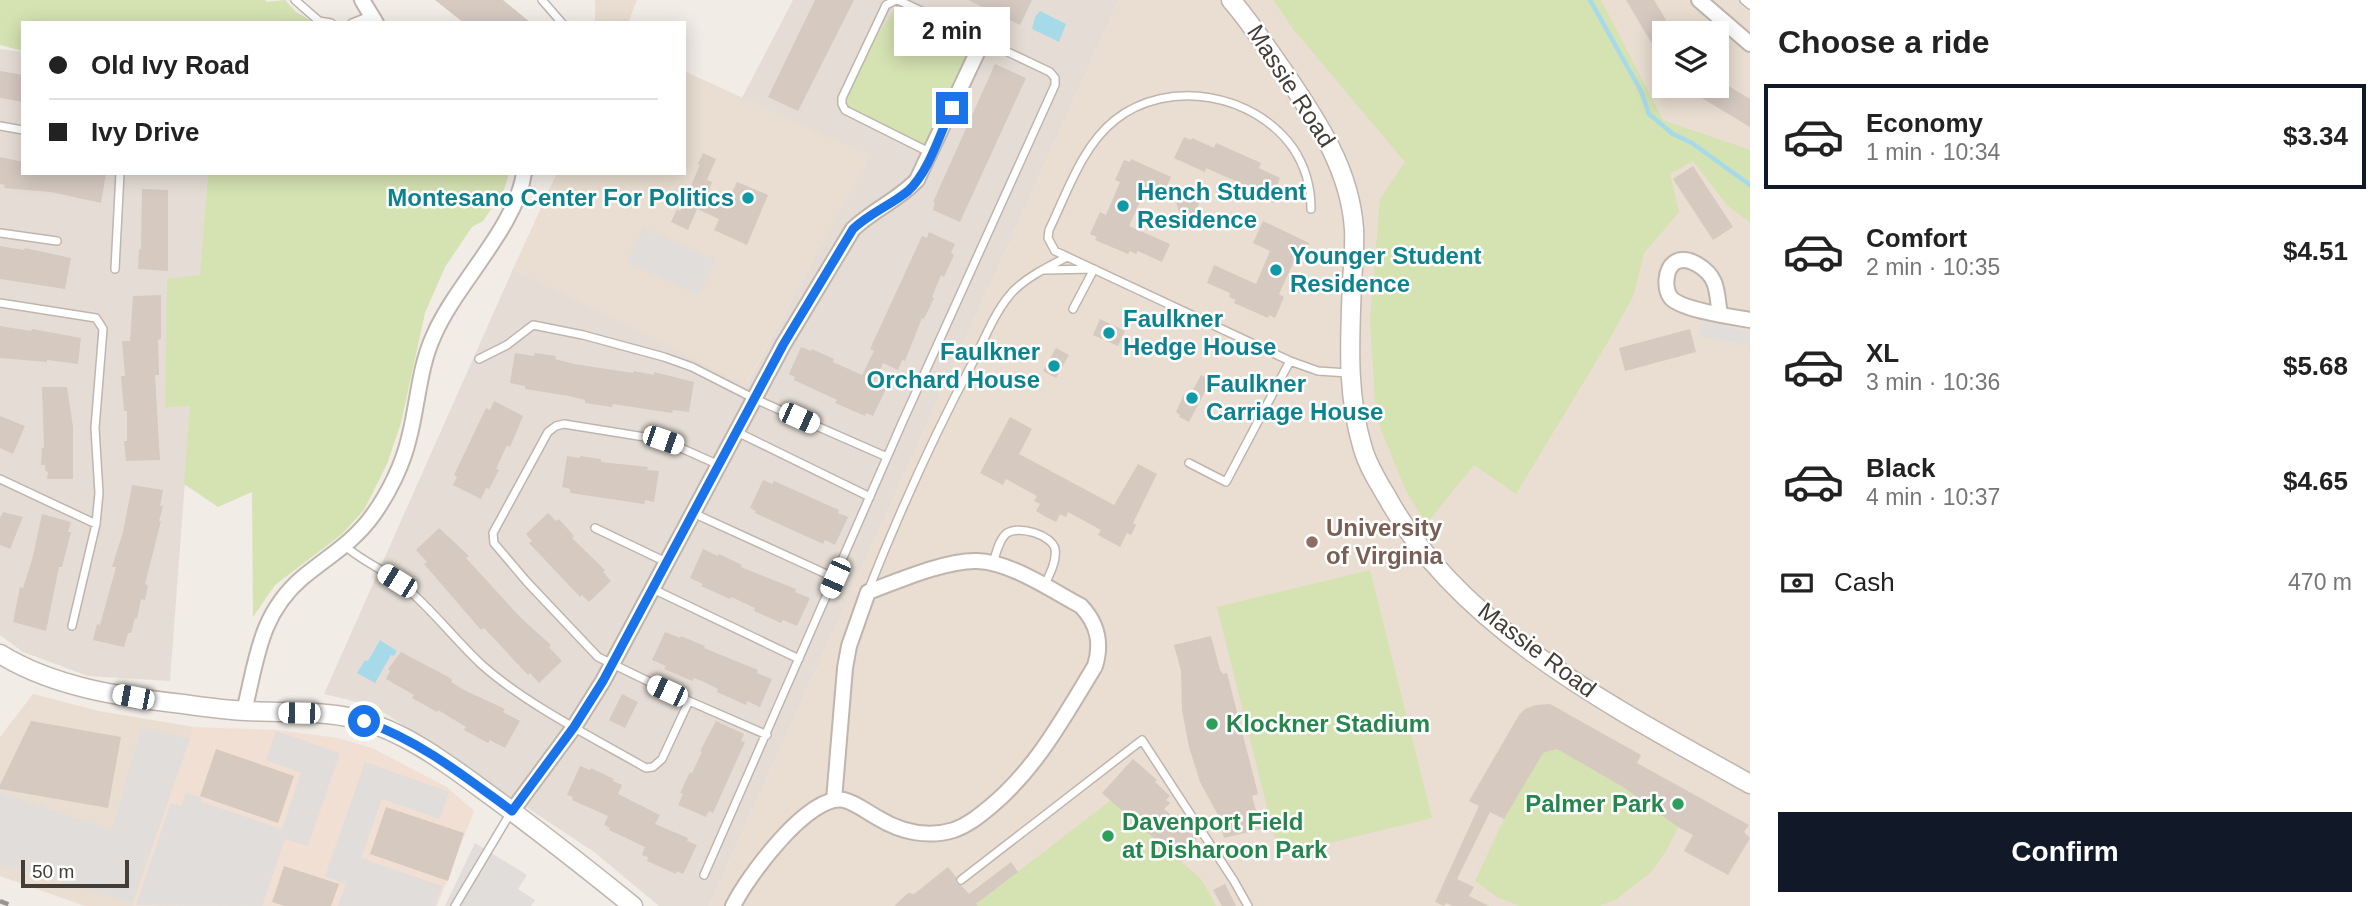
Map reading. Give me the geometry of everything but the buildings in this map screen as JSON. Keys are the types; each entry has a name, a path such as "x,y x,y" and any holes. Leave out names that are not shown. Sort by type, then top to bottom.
{"street":[{"path":"362,0 373,19"},
{"name":"Massie Road","path":"1231,0 1248,19 1318,122 1332,148 1349,195 1354,230 1349,373 1364,452 1395,513 1418,547 1456,586 1501,628 1541,659 1615,708 1750,784"},
{"path":"1699,0 1750,44"},
{"path":"512,811 574,727 612,665 783,345 853,229 907,191 918,180 983,40"},
{"path":"244,711 262,639 274,608 304,577 345,547 375,513 400,464 409,439 432,338 511,211 524,175"},
{"path":"1720,314 1750,320"},
{"path":"733,906 755,869 818,805 834,800 854,804 882,820 909,831 925,834 957,829 972,821 1017,782 1042,752 1095,666 1099,638 1088,614 1081,606 1022,575 977,561 911,576 868,592 849,646 845,668 834,800"},
{"path":"0,654 35,672 96,690 151,700 244,711 333,715 381,727 413,742 446,763 633,906"}],"lane":[{"path":"295,0 319,21"},
{"path":"542,0 560,21"},
{"path":"705,875 887,457 1055,85 1055,78 1050,72 897,0 886,5 842,97 842,104 845,110 931,153"},
{"path":"1744,0 1750,5"},
{"path":"1311,209 1308,183 1302,164 1293,148 1278,132 1244,109 1218,99 1185,95 1165,97 1146,103 1115,120 1089,149 1049,230 1048,238 1055,251 1290,361 1318,372 1349,373"},
{"path":"0,126 21,130"},
{"path":"116,269 120,175"},
{"path":"0,233 57,241"},
{"path":"868,592 885,548 962,380 1010,294 1043,270 1067,257"},
{"path":"1043,270 1094,269"},
{"path":"1073,309 1094,269"},
{"path":"0,303 96,317 103,329 95,428 99,493 96,524 72,626"},
{"path":"479,359 507,345 533,325 583,335 664,356 692,367 755,399 887,457"},
{"path":"1189,463 1226,482 1290,361"},
{"path":"719,465 663,440 564,424 556,426 548,432 493,533 494,543 598,657 766,735"},
{"path":"737,432 870,497"},
{"path":"0,480 96,524"},
{"path":"693,513 835,578"},
{"path":"595,528 666,562"},
{"path":"992,564 1007,533 1021,529 1031,531 1052,543 1055,550 1044,586"},
{"path":"345,547 402,584 482,665 506,684 646,768 653,767 662,760 689,701"},
{"path":"652,589 799,659"},
{"path":"961,880 1142,740 1248,906"},
{"path":"456,906 512,811"}],"shaded area":[{"path":"595,0 637,0 629,21 595,21"},
{"path":"793,0 1119,0 709,906 659,906 594,852 374,706 324,694 513,269 747,384 869,156 742,98"},
{"name":"University of Virginia","path":"1119,0 1750,0 1750,906 709,906"},
{"path":"0,49 21,52 21,175 208,175 170,681 88,676 23,652 0,635"},
{"path":"686,72 870,156 746,385 513,269 556,175 686,175"},
{"path":"643,228 715,260 699,295 627,262"},
{"path":"1702,321 1750,332 1749,345 1700,336"},
{"path":"33,694 99,711 194,727 133,906 85,906 0,876 0,737"},
{"path":"194,727 277,730 338,738 372,748 447,787 474,811 437,906 133,906"},
{"path":"141,728 190,739 132,902 0,864 0,792 112,830"},
{"path":"276,731 340,753 308,846 285,839 262,906 136,905 171,803 181,806 186,793 202,798 201,802 282,829 301,773 266,760"},
{"path":"365,762 449,792 440,819 382,799 361,858 442,886 435,906 338,906 346,884 325,876"},
{"path":"475,843 527,875 518,889 535,900 531,906 445,906"}],"green space":[{"path":"0,0 285,0 296,12 312,21 21,21 21,50 0,45"},
{"path":"1273,0 1601,0 1663,120 1750,150 1750,223 1727,205 1693,161 1670,174 1679,212 1644,253 1634,294 1516,494 1474,465 1426,524 1406,491 1376,417 1370,320 1380,199 1405,162 1294,30"},
{"path":"897,4 976,41 930,149 844,104 866,54"},
{"path":"208,175 508,175 504,190 483,221 472,227 445,267 425,313 401,423 387,464 364,510 342,534 275,585 253,617 252,492 218,507 184,484 190,406 165,407 167,279 200,275"},
{"name":"Klockner Stadium","path":"1370,570 1432,818 1279,855 1217,607"},
{"path":"1557,749 1623,787 1678,827 1665,853 1650,873 1615,900 1599,906 1520,906 1497,897 1475,881 1504,819 1543,753"},
{"name":"Davenport Field at Disharoon Park","path":"1111,800 1201,879 1216,906 976,904"}],"water":[{"path":"1040,11 1066,24 1059,42 1032,29 1035,17"},
{"path":"380,640 397,651 394,656 391,655 375,683 357,673 365,660 368,661"}],"waterway":[{"path":"1590,0 1641,91 1649,114 1673,134 1692,143 1750,185"}],"railway":[{"path":"0,901 13,906"}],"place":[{"name":"Montesano Center For Politics","path":"748,198"},
{"name":"Hench Student Residence","path":"1123,206"},
{"name":"Younger Student Residence","path":"1276,270"},
{"name":"Faulkner Hedge House","path":"1109,333"},
{"name":"Faulkner Orchard House","path":"1054,366"},
{"name":"Faulkner Carriage House","path":"1192,398"},
{"name":"University of Virginia","path":"1312,542"},
{"name":"Klockner Stadium","path":"1212,724"},
{"name":"Palmer Park","path":"1678,804"},
{"name":"Davenport Field at Disharoon Park","path":"1108,836"}],"route":[{"path":"364,721 413,742 512,811 574,727 603,681 766,375 853,229 907,191 918,180 952,108"}]}
